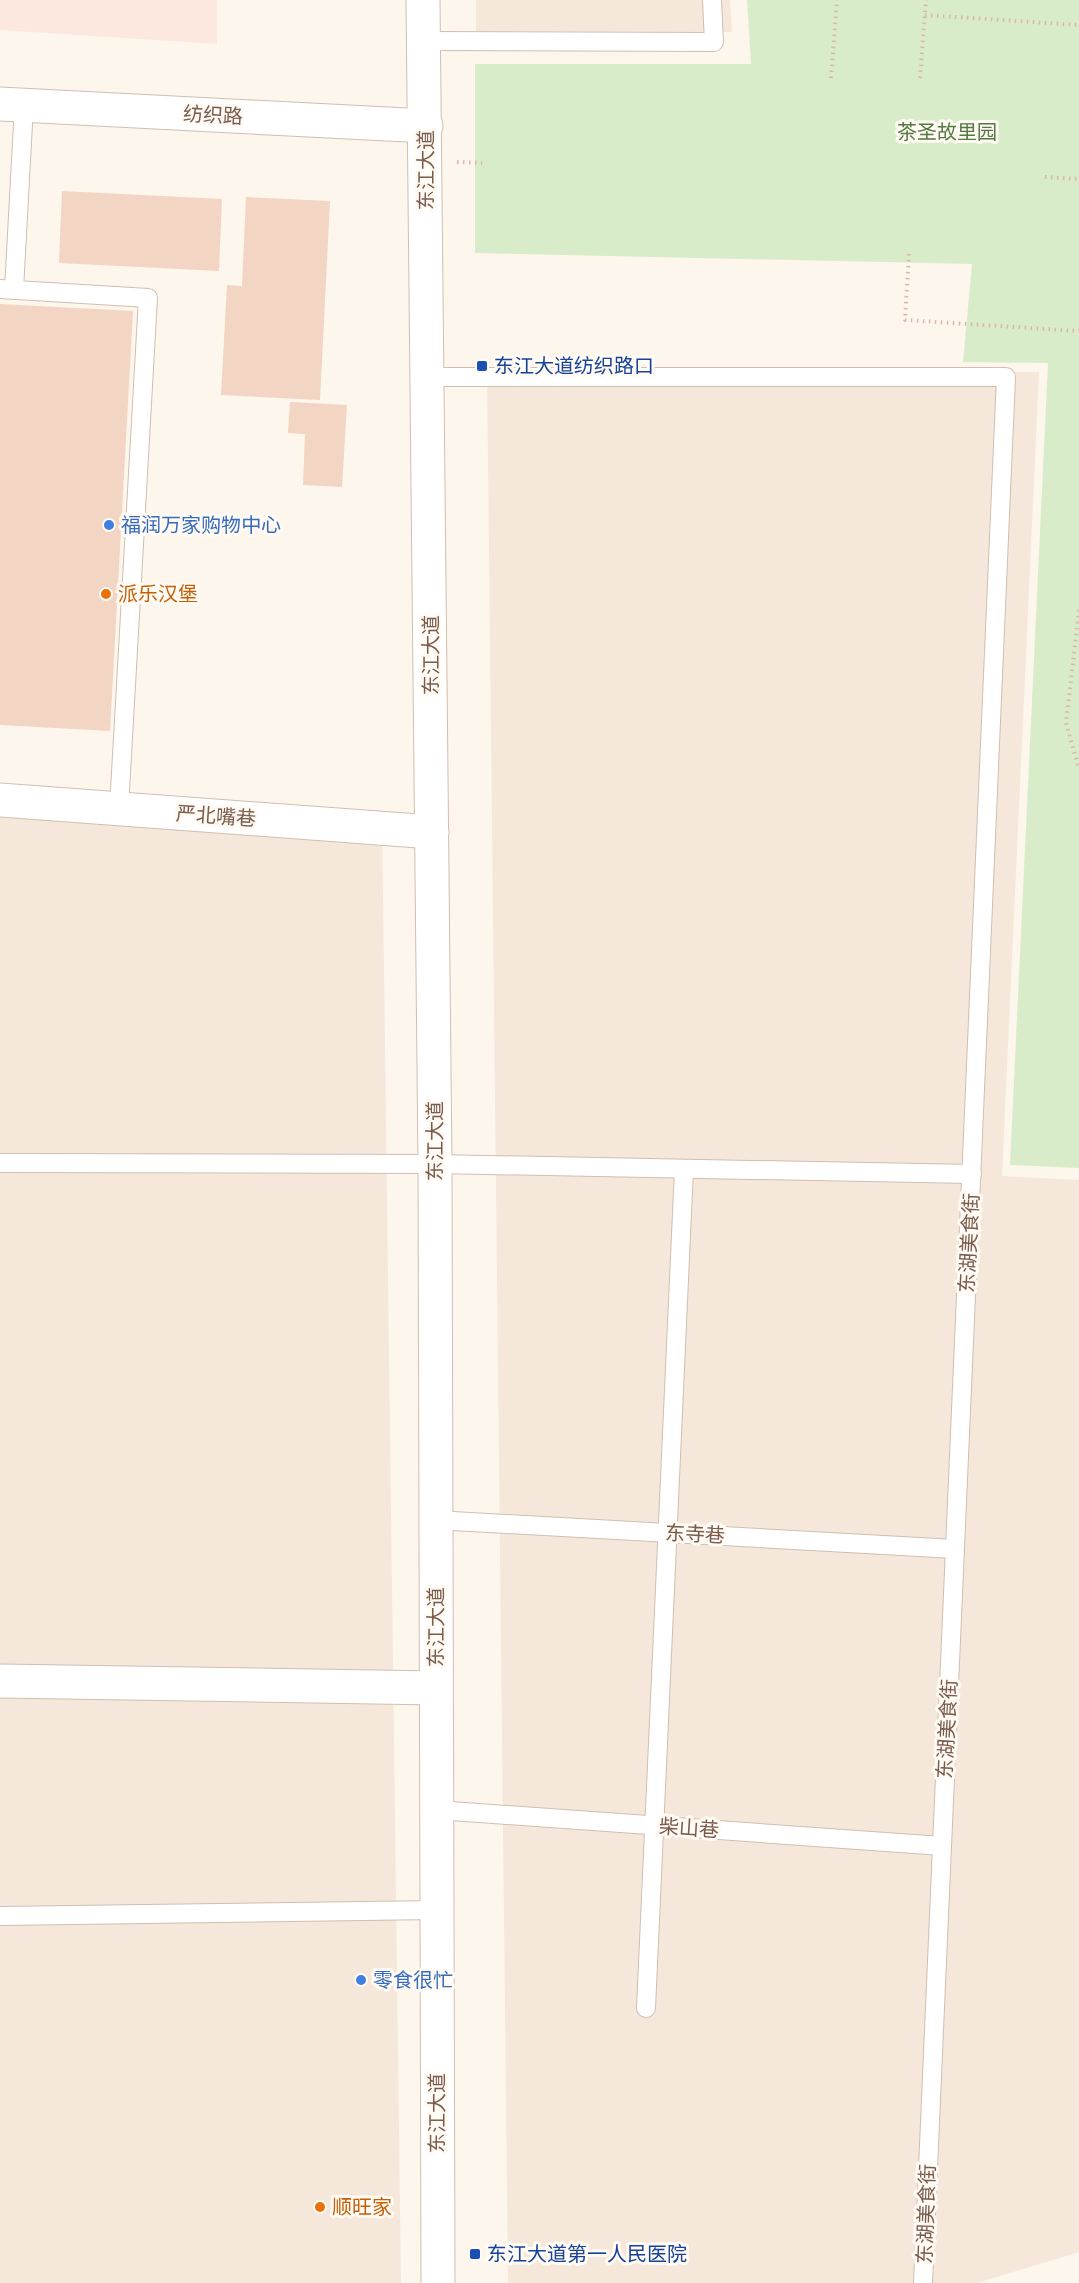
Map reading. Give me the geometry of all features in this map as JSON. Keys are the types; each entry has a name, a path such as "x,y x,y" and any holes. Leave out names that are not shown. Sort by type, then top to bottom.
{"street":[{"name":"东江大道","path":"423,0 435,1164 438,2283"},
{"name":"纺织路","path":"12,104 426,126"},
{"name":"严北嘴巷","path":"0,800 432,832"},
{"path":"0,1682 436,1688"}],"lane":[{"path":"424,41 714,42 712,0"},
{"path":"12,104 7,289 148,298 119,808"},
{"name":"东湖美食街","path":"428,377 1006,377 923,2283"},
{"path":"0,1163 435,1164 972,1174"},
{"path":"646,2008 684,1169"},
{"name":"东寺巷","path":"435,1520 955,1549"},
{"name":"柴山巷","path":"437,1810 942,1846"},
{"path":"0,1916 437,1910"}],"path":[{"path":"831,78 837,0"},
{"path":"921,78 926,0"},
{"path":"925,15 1079,25"},
{"path":"1045,177 1079,179"},
{"path":"909,254 905,321 1079,331"},
{"path":"1079,610 1066,723 1079,769"}],"shaded area":[{"path":"0,0 217,0 217,44 0,30"},
{"path":"476,0 730,0 732,32 476,31"},
{"path":"487,371 1039,372 1002,1176 1079,1180 1079,2252 977,2283 508,2283"},
{"path":"0,785 382,816 401,2283 0,2283"}],"green space":[{"name":"茶圣故里园","path":"747,0 1079,0 1079,1168 1010,1165 1048,363 963,362 972,264 475,253 475,64 751,64"}],"building":[{"path":"62,191 222,199 219,271 59,263"},
{"path":"246,197 330,201 320,400 221,395 227,285 242,286"},
{"path":"0,304 133,311 110,731 0,725"},
{"path":"290,402 347,405 342,487 303,485 305,434 288,433"}],"place":[{"name":"东江大道纺织路口","path":"482,366"},
{"name":"福润万家购物中心","path":"109,525"},
{"name":"派乐汉堡","path":"106,594"},
{"name":"零食很忙","path":"361,1980"},
{"name":"顺旺家","path":"320,2207"},
{"name":"东江大道第一人民医院","path":"475,2254"}]}
